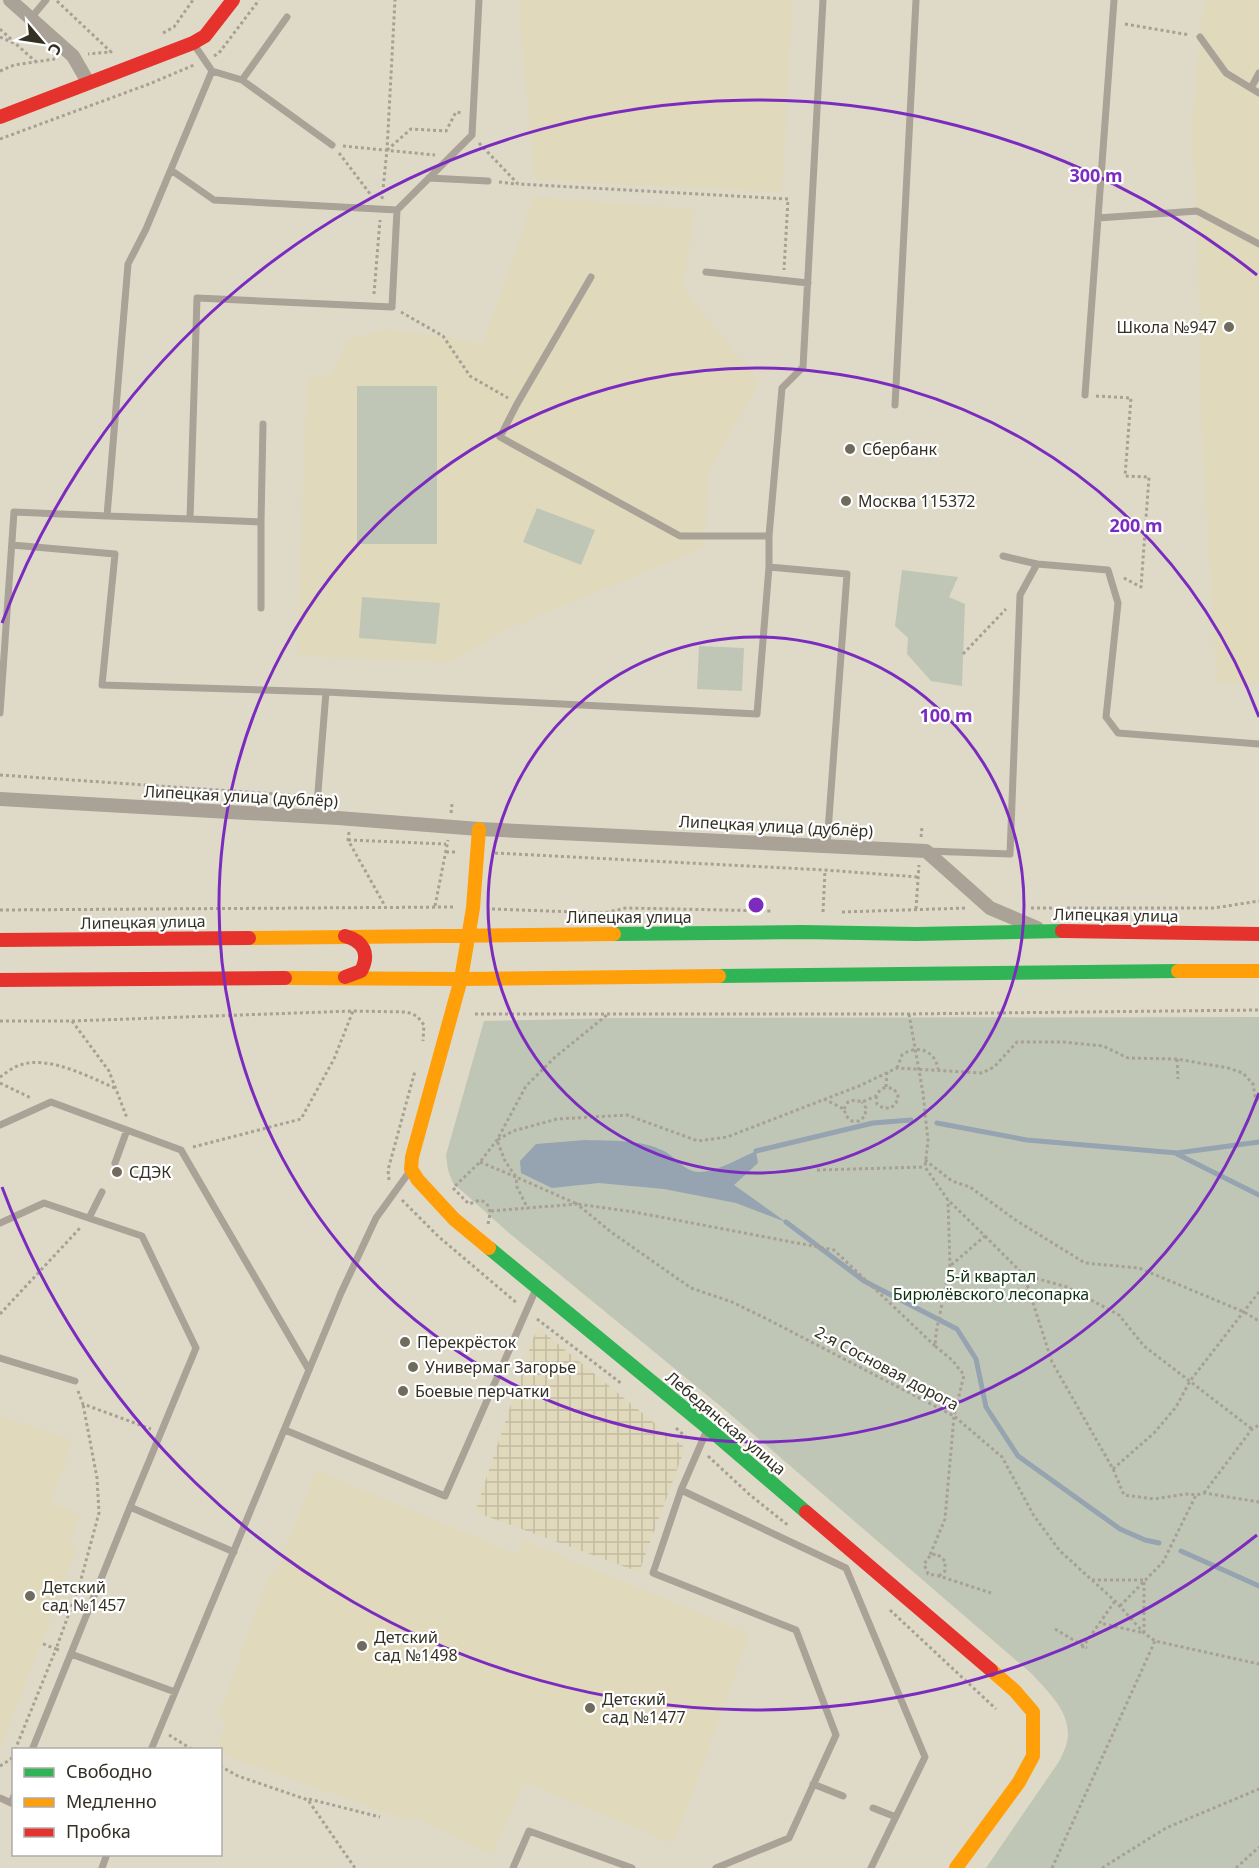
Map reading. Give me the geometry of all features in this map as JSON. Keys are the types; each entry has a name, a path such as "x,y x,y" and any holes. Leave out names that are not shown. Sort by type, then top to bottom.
{"main road":[{"path":"0,117 87,82 194,44 205,36 233,0"},
{"path":"411,1169 420,1125 461,979 473,908 479,829"},
{"name":"Липецкая улица","path":"0,940 802,932 916,934 1044,931 1259,934"},
{"path":"345,936 359,940 366,951 367,958 361,971 345,977"},
{"path":"0,980 345,977 461,979 1259,971"},
{"name":"Лебедянская улица","path":"411,1169 418,1180 454,1219 708,1428 1015,1691 1033,1712 1033,1756 1019,1782 956,1868"}],"street":[{"path":"10,0 73,56 87,82"},
{"name":"Липецкая улица (дублёр)","path":"0,799 350,819 479,829 926,850"},
{"path":"926,850 990,908 1044,931"}],"lane":[{"path":"31,18 46,0"},
{"path":"190,519 197,298 392,307 397,210 472,135 479,0"},
{"path":"12,545 115,554 102,685 326,692 757,714 782,388 803,367 823,0"},
{"path":"895,405 916,0"},
{"path":"1085,396 1114,0"},
{"path":"242,80 287,17"},
{"path":"1200,37 1226,73 1259,93"},
{"path":"194,44 212,71 242,80 332,145"},
{"path":"107,516 128,264 146,229 212,71"},
{"path":"1251,88 1259,73"},
{"path":"171,170 214,200 397,210"},
{"path":"429,178 488,181"},
{"path":"1098,218 1197,212 1259,244"},
{"path":"706,272 808,283"},
{"path":"591,277 500,437 680,536 769,537"},
{"path":"261,608 263,424"},
{"path":"0,713 14,512 261,522"},
{"path":"1003,556 1037,564 1108,570 1118,603 1106,717 1118,733 1259,744"},
{"path":"926,850 1010,854 1020,595 1037,564"},
{"path":"769,567 847,574 827,845"},
{"path":"316,817 326,692"},
{"path":"0,1125 51,1102 181,1150 309,1370"},
{"path":"115,1163 130,1131"},
{"path":"151,1748 341,1293 376,1218 411,1169"},
{"path":"89,1218 102,1192"},
{"path":"0,1223 44,1203 142,1236 196,1348 32,1748"},
{"path":"285,1430 445,1496 537,1287"},
{"path":"0,1358 75,1381"},
{"path":"708,1428 681,1490 653,1573 796,1630 836,1735 789,1838 716,1868"},
{"path":"681,1490 846,1568 925,1757 871,1868"},
{"path":"130,1507 234,1552"},
{"path":"71,1654 175,1692"},
{"path":"813,1784 843,1796"},
{"path":"0,1798 10,1803 12,1800"},
{"path":"873,1808 896,1817"},
{"path":"513,1868 529,1831 632,1868"}],"path":[{"path":"156,37 174,27 193,0"},
{"path":"372,306 387,150 395,0"},
{"path":"1112,22 1200,37"},
{"path":"0,28 36,62"},
{"path":"0,37 16,44"},
{"path":"111,52 120,51"},
{"path":"0,71 14,65"},
{"path":"0,139 149,84"},
{"path":"387,150 411,129 446,130 456,112 473,113"},
{"path":"472,135 518,184"},
{"path":"332,145 450,157"},
{"path":"332,145 381,209"},
{"path":"488,181 788,199 783,280"},
{"path":"392,307 442,336 470,376 517,404"},
{"path":"1085,396 1131,398 1125,476 1149,477 1141,587 1108,570"},
{"path":"963,654 1020,595"},
{"path":"0,775 319,797"},
{"path":"435,906 446,852 452,804"},
{"path":"350,819 348,840 386,906"},
{"path":"348,840 447,844"},
{"path":"446,852 825,870 918,877"},
{"path":"823,912 825,870"},
{"path":"1026,908 1214,908 1259,901"},
{"path":"0,910 435,906 604,913 626,908 777,911"},
{"path":"834,912 990,908"},
{"path":"475,1014 1259,1010"},
{"path":"181,1150 301,1119 334,1059 353,1011"},
{"path":"0,1021 72,1021 353,1011 407,1012 417,1016"},
{"path":"909,1013 919,1068 928,1141 925,1167 948,1200 1024,1275 1052,1362 1113,1468 1124,1495 1154,1498 1186,1494 1197,1496 1204,1493 1252,1429 1259,1425"},
{"path":"487,1223 491,1211 487,1204 480,1200 469,1204 453,1188 480,1162 497,1140 526,1086 554,1058 608,1014"},
{"path":"72,1021 108,1071 130,1131"},
{"path":"497,1140 513,1131 556,1119 627,1115 698,1141 727,1137 859,1086 897,1068 982,1073 994,1067 1017,1042 1064,1042 1103,1046 1128,1058 1177,1059 1228,1068 1243,1073 1253,1084 1255,1096 1259,1100"},
{"path":"897,1068 902,1055 915,1049 921,1049 935,1058 938,1069"},
{"path":"1177,1059 1178,1079"},
{"path":"0,1077 21,1065 44,1063 65,1067 115,1088"},
{"path":"886,1087 887,1071"},
{"path":"0,1083 46,1105"},
{"path":"862,1102 866,1108 865,1116 859,1121 852,1121 846,1116 844,1109 848,1102 855,1100 862,1102 876,1096 886,1087 894,1089 898,1096 891,1108 883,1108 877,1104 876,1096"},
{"path":"824,1099 844,1109"},
{"path":"497,1140 505,1161 516,1177 517,1187 528,1209"},
{"path":"925,1160 952,1181 970,1187 1017,1221 1085,1263 1139,1268 1244,1312 1259,1321"},
{"path":"480,1162 577,1203 834,1250 952,1360 964,1375 954,1416 945,1519 930,1556 924,1564 926,1571 932,1576 939,1576 991,1593"},
{"path":"817,1170 925,1167"},
{"path":"935,1346 950,1266 948,1200"},
{"path":"491,1211 577,1203"},
{"name":"2-я Сосновая дорога","path":"577,1203 611,1232 691,1288 732,1302 767,1319 954,1416 1002,1457 1034,1515 1060,1551 1115,1601 1144,1634 1155,1641 1259,1664"},
{"path":"0,1314 89,1218"},
{"path":"950,1266 949,1268 985,1236"},
{"path":"1024,1275 1067,1287 1119,1315 1144,1346 1252,1429"},
{"path":"1113,1468 1154,1433 1176,1407 1190,1381 1259,1293"},
{"path":"15,1748 80,1584 99,1513 97,1478 83,1404 75,1381"},
{"path":"83,1404 161,1433"},
{"path":"1204,1493 1259,1502"},
{"path":"1119,1606 1163,1562 1197,1496"},
{"path":"930,1556 937,1554 945,1561 945,1571 939,1576"},
{"path":"1092,1581 1144,1580"},
{"path":"1100,1623 1144,1634 1144,1580"},
{"path":"1082,1648 1115,1601"},
{"path":"1055,1629 1088,1648"},
{"path":"1052,1868 1155,1641"},
{"path":"41,1643 71,1654"},
{"path":"160,1729 191,1748"},
{"path":"222,1767 238,1776 303,1798 380,1816"},
{"path":"1102,1868 1166,1828 1259,1789"},
{"path":"303,1798 308,1800 355,1868"},
{"path":"1236,1868 1259,1847"}],"shaded area":[{"path":"524,0 793,0 782,192 534,180 518,2"},
{"name":"Школа №947","path":"1208,0 1259,0 1259,685 1217,683 1202,442 1197,211 1191,132 1203,6"},
{"path":"534,197 695,209 683,288 759,382 708,474 705,547 505,630 450,663 297,656 307,377 332,375 347,340 385,329 443,336 483,344"},
{"path":"537,1327 685,1448 639,1572 475,1512"},
{"name":"Детский сад №1457","path":"0,1416 73,1440 51,1502 80,1515 70,1544 77,1548 0,1750"},
{"path":"316,1470 516,1554 523,1540 750,1634 674,1844 524,1782 492,1855 415,1817 410,1821 222,1754 222,1748 217,1748 226,1721 218,1718 270,1572 276,1574"}],"green space":[{"path":"357,386 437,386 437,544 357,544"},
{"path":"537,508 595,530 581,565 523,542"},
{"path":"902,570 958,577 949,597 965,604 962,686 931,681 907,654 908,638 895,626"},
{"path":"362,597 440,603 436,644 359,638"},
{"path":"699,646 744,648 742,691 697,689"},
{"name":"5-й квартал Бирюлёвского лесопарка","path":"1259,1017 1259,1868 986,1868 1060,1760 1068,1732 1063,1713 1052,1696 1032,1674 724,1409 509,1233 453,1183 446,1155 484,1021 613,1018"}],"water":[{"path":"585,1140 645,1144 664,1151 689,1170 699,1172 720,1167 756,1151 758,1163 734,1185 786,1222 736,1203 664,1189 599,1183 552,1188 521,1173 520,1161 536,1144"}],"waterway":[{"path":"756,1151 873,1123 911,1120"},
{"path":"937,1123 1027,1140 1177,1153 1259,1142"},
{"path":"1177,1154 1259,1195"},
{"path":"786,1222 864,1281 957,1329 976,1359 986,1407 1018,1456 1120,1529 1145,1540 1159,1543"},
{"path":"1181,1551 1259,1586"}],"traffic: fast":[{"path":"614,934 802,932 916,934 1062,931"},
{"path":"719,976 1178,971"},
{"path":"489,1248 708,1428 806,1512"}],"traffic: slow":[{"path":"479,829 473,908 461,979 412,1157 411,1169 418,1180 454,1219 489,1248"},
{"path":"249,938 614,934"},
{"path":"1178,971 1259,971"},
{"path":"285,978 461,979 719,976"},
{"path":"956,1868 1019,1782 1033,1756 1033,1712 1015,1691 991,1670"}],"traffic: jam":[{"path":"0,117 193,43 205,36 233,0"},
{"path":"1062,931 1259,934"},
{"path":"345,936 357,941 365,954 361,971 345,977"},
{"path":"0,940 249,938"},
{"path":"0,980 285,978"},
{"path":"806,1512 991,1670"}],"place":[{"name":"Школа №947","path":"1229,327"},
{"name":"Сбербанк","path":"850,449"},
{"name":"Москва 115372","path":"846,501"},
{"name":"СДЭК","path":"117,1172"},
{"name":"Перекрёсток","path":"405,1342"},
{"name":"Универмаг Загорье","path":"413,1367"},
{"name":"Боевые перчатки","path":"403,1391"},
{"name":"Детский сад №1457","path":"30,1596"},
{"name":"Детский сад №1498","path":"362,1646"},
{"name":"Детский сад №1477","path":"590,1708"}]}
